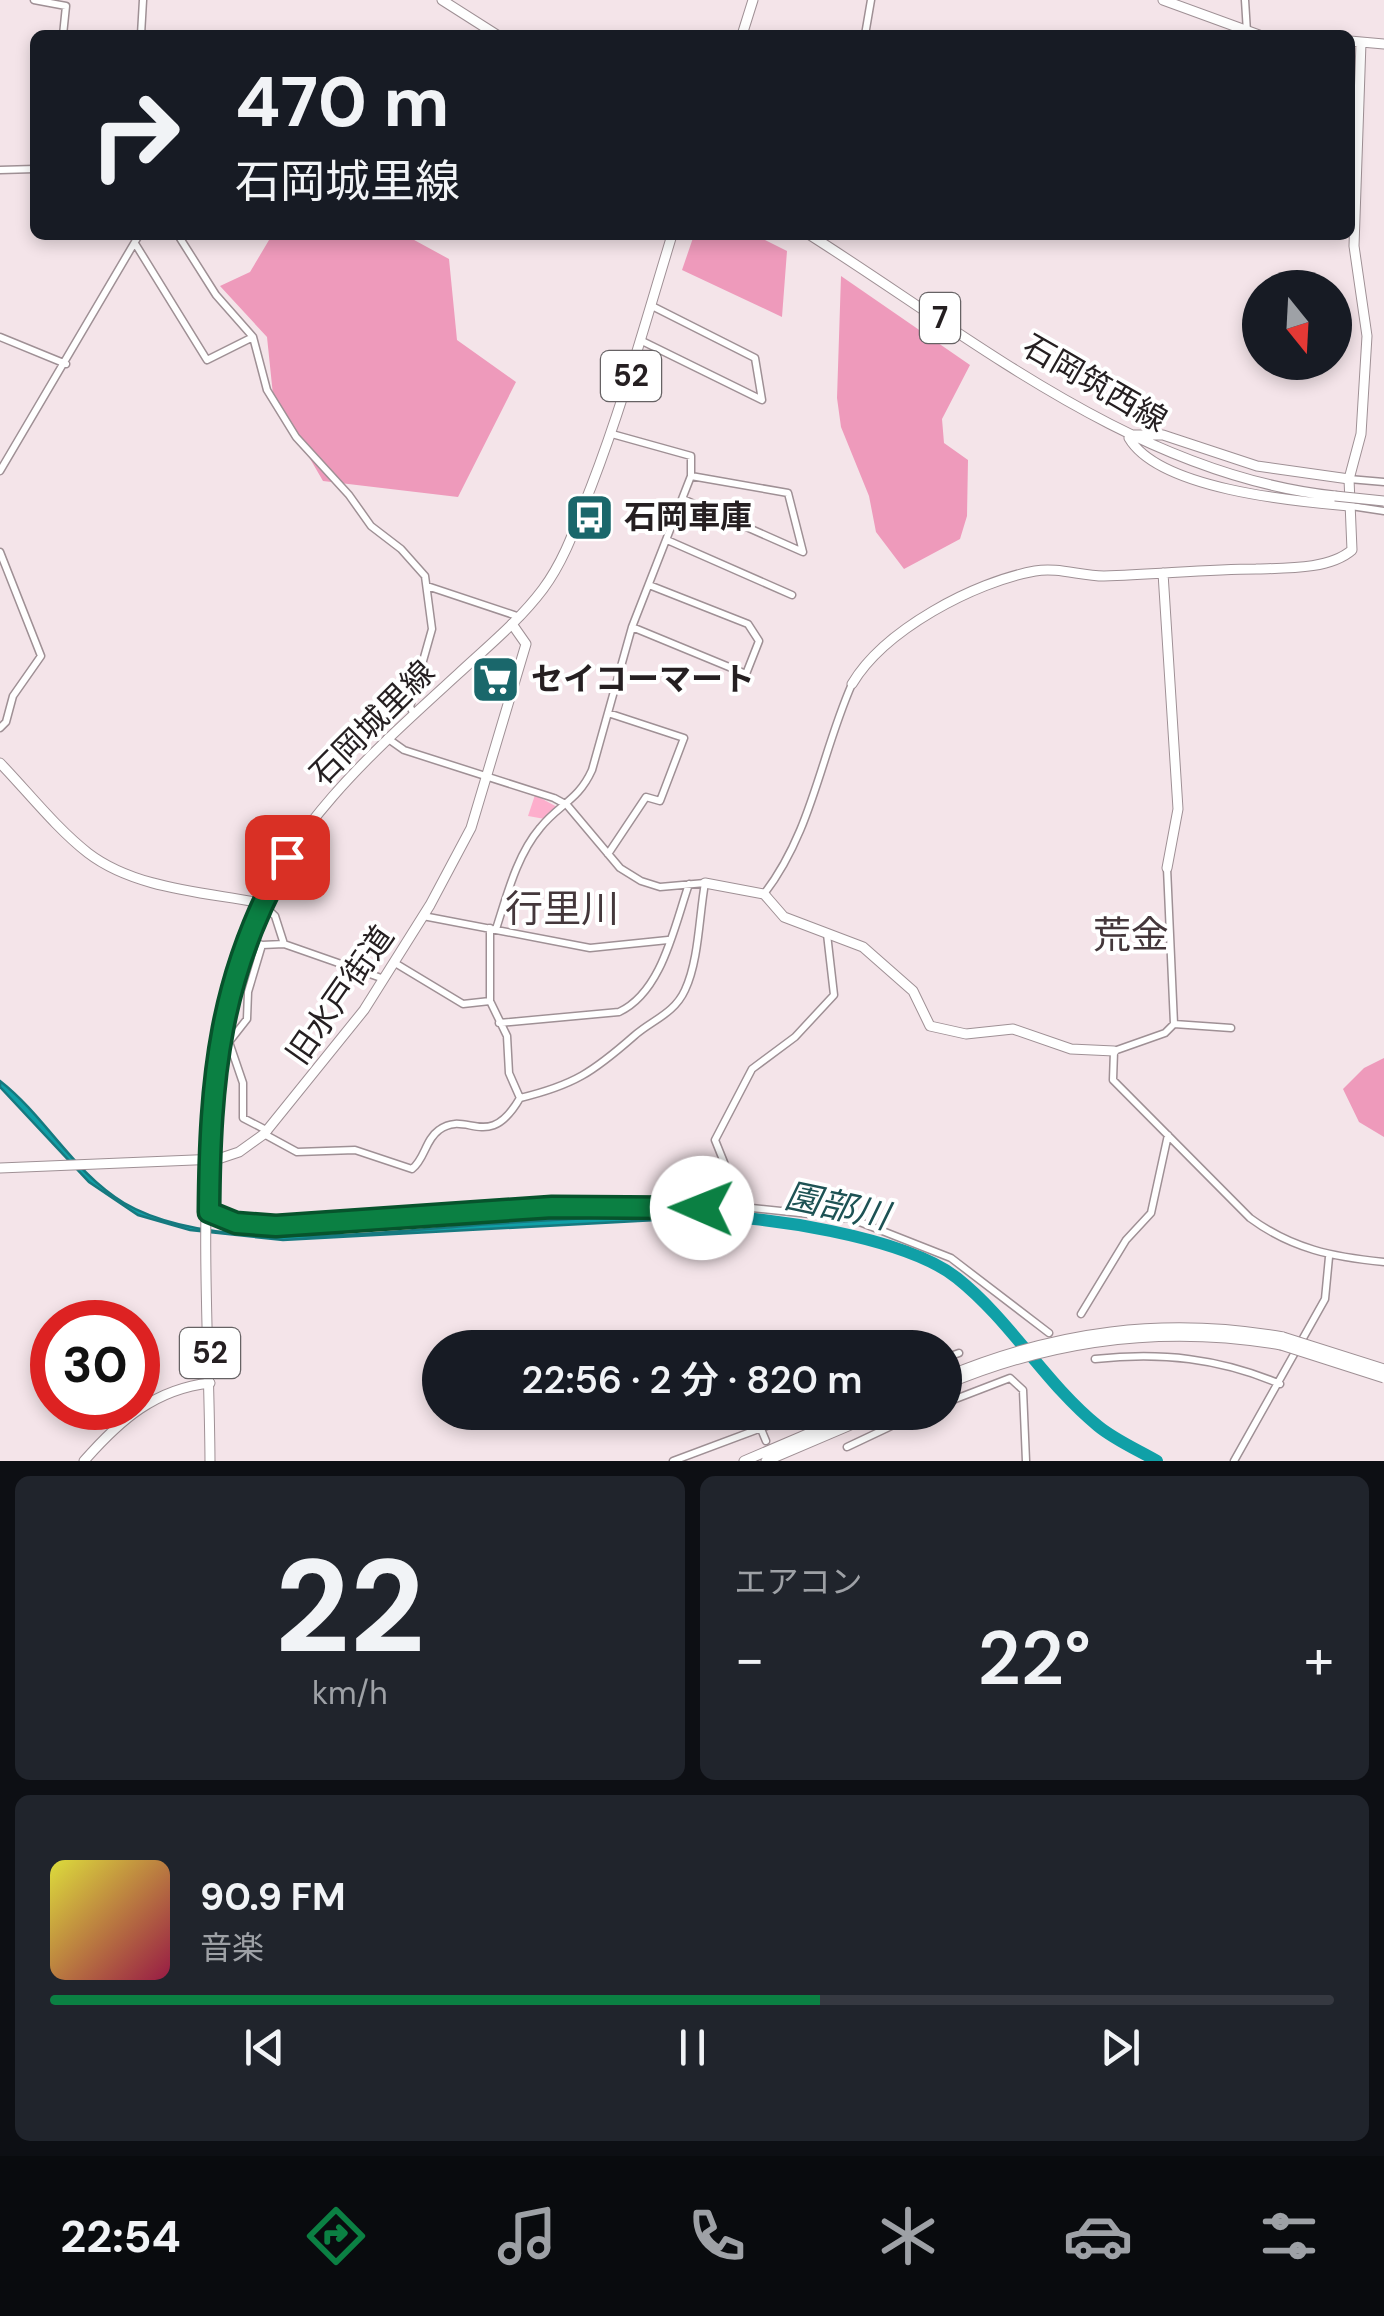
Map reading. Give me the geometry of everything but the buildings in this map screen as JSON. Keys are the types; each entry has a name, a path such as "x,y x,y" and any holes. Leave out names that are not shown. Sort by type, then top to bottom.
{"main road":[{"path":"442,0 489,30"},
{"path":"744,30 754,0"},
{"path":"1162,0 1242,30"},
{"path":"1355,144 1356,41 1384,44"},
{"name":"石岡城里線","path":"211,1461 209,1160 219,1036 246,938 261,903 321,808 388,738 516,620 566,552 612,434 671,240"},
{"name":"石岡筑西線","path":"818,240 1128,435 1241,480 1384,501"},
{"path":"852,684 865,662 890,637 1006,579 1037,570 1099,576 1282,569 1341,558 1352,550 1349,479 1362,434 1367,336 1354,240"},
{"path":"1128,435 1163,435 1257,466 1349,479"},
{"path":"1128,435 1146,460 1187,476 1272,498 1349,506"},
{"path":"1163,573 1178,809 1167,868"},
{"name":"旧水戸街道","path":"0,1168 209,1160 239,1152 266,1132 310,1082 385,979 472,828 524,656 526,644 516,620"},
{"path":"0,762 88,852 116,869 157,884 261,903"},
{"path":"705,883 764,894 784,917 863,947 913,991 930,1026 966,1034 1014,1029 1071,1049 1114,1051"},
{"path":"962,1381 1048,1341 1168,1334 1282,1341 1384,1369"},
{"path":"1282,1341 1384,1378"},
{"path":"962,1372 1022,1353"},
{"path":"84,1461 152,1398 179,1387 210,1384"},
{"path":"744,1461 817,1430"},
{"path":"766,1461 839,1430"}],"street":[{"path":"34,0 66,6 64,30"},
{"path":"141,30 143,0"},
{"path":"865,30 871,0"},
{"path":"1245,0 1247,30"},
{"path":"0,170 30,168"},
{"path":"0,471 137,240"},
{"path":"181,240 216,295 253,337 267,390 296,438 349,495 371,526 402,549 427,586 432,629 410,706 414,714"},
{"path":"135,244 206,360 253,337"},
{"path":"642,341 762,400 755,358 652,306"},
{"path":"0,336 66,364"},
{"path":"520,1098 510,1072 507,1036 490,1000 493,928 529,842 542,824 582,792 592,770 632,628 691,476 692,456 612,434"},
{"path":"682,500 803,552 788,493 691,476"},
{"path":"1349,479 1384,482"},
{"path":"1349,506 1384,510"},
{"path":"667,540 792,595"},
{"path":"0,552 41,656 13,696 6,722 0,728"},
{"path":"632,628 746,674 760,641 748,624 649,585"},
{"path":"427,586 516,620"},
{"path":"764,894 799,838 852,684"},
{"path":"608,713 684,738 660,801 646,797 608,854"},
{"path":"262,945 248,992 247,1019 229,1042 243,1083 243,1118 297,1152 356,1150 412,1168 440,1129 450,1125 484,1129 506,1120 520,1098 568,1085 618,1054 633,1036 672,1011 686,989 705,883 660,887 641,881 620,868 567,805 404,750 388,738"},
{"path":"1167,868 1174,1024 1165,1033 1114,1051 1112,1080 1273,1236 1329,1256 1384,1262"},
{"path":"498,1023 618,1012 634,1006 649,987 689,884"},
{"path":"261,903 275,916 284,944"},
{"path":"423,916 590,948 670,940"},
{"path":"742,1207 715,1140 752,1069 795,1037 834,995 827,934"},
{"path":"246,938 262,945 284,944 385,979"},
{"path":"395,963 463,1004 490,1000"},
{"path":"1174,1024 1231,1028"},
{"path":"1080,1314 1126,1240 1151,1214 1168,1135"},
{"path":"209,1216 276,1226 552,1207 742,1207 852,1219 965,1266 1048,1341"},
{"path":"1234,1461 1325,1299 1329,1256"},
{"path":"1095,1359 1141,1354 1200,1358 1280,1384"},
{"path":"962,1396 1010,1378 1023,1390 1026,1461"},
{"path":"673,1461 758,1430"},
{"path":"761,1430 766,1441"},
{"path":"847,1447 883,1430"}],"shaded area":[{"path":"269,240 414,240 449,259 457,340 516,382 458,497 323,481 273,395 267,337 220,286 250,272"},
{"path":"692,240 765,240 787,251 782,317 682,270"},
{"path":"841,276 970,365 942,419 944,443 968,460 967,516 960,539 904,569 876,532 869,496 841,427 837,398"},
{"path":"535,795 559,808 545,819 528,816"},
{"path":"1384,1058 1384,1137 1359,1122 1343,1089 1364,1068"}],"water":[{"path":"0,1081 106,1190 124,1203 161,1219 205,1230 303,1236 628,1216 711,1213 711,1217 283,1240 190,1230 138,1215 89,1182 0,1087"}],"waterway":[{"name":"園部川","path":"693,1216 754,1219 830,1231 934,1263 976,1295 1061,1391 1098,1426 1157,1461"}],"place":[{"name":"石岡車庫","path":"589,517"},
{"name":"セイコーマート","path":"496,679"}],"district":[{"name":"行里川","path":"562,909"},
{"name":"荒金","path":"1131,935"}],"route":[{"path":"287,857 250,927 223,1016 210,1109 209,1212 236,1223 276,1226 418,1220 552,1207 702,1208"}]}
